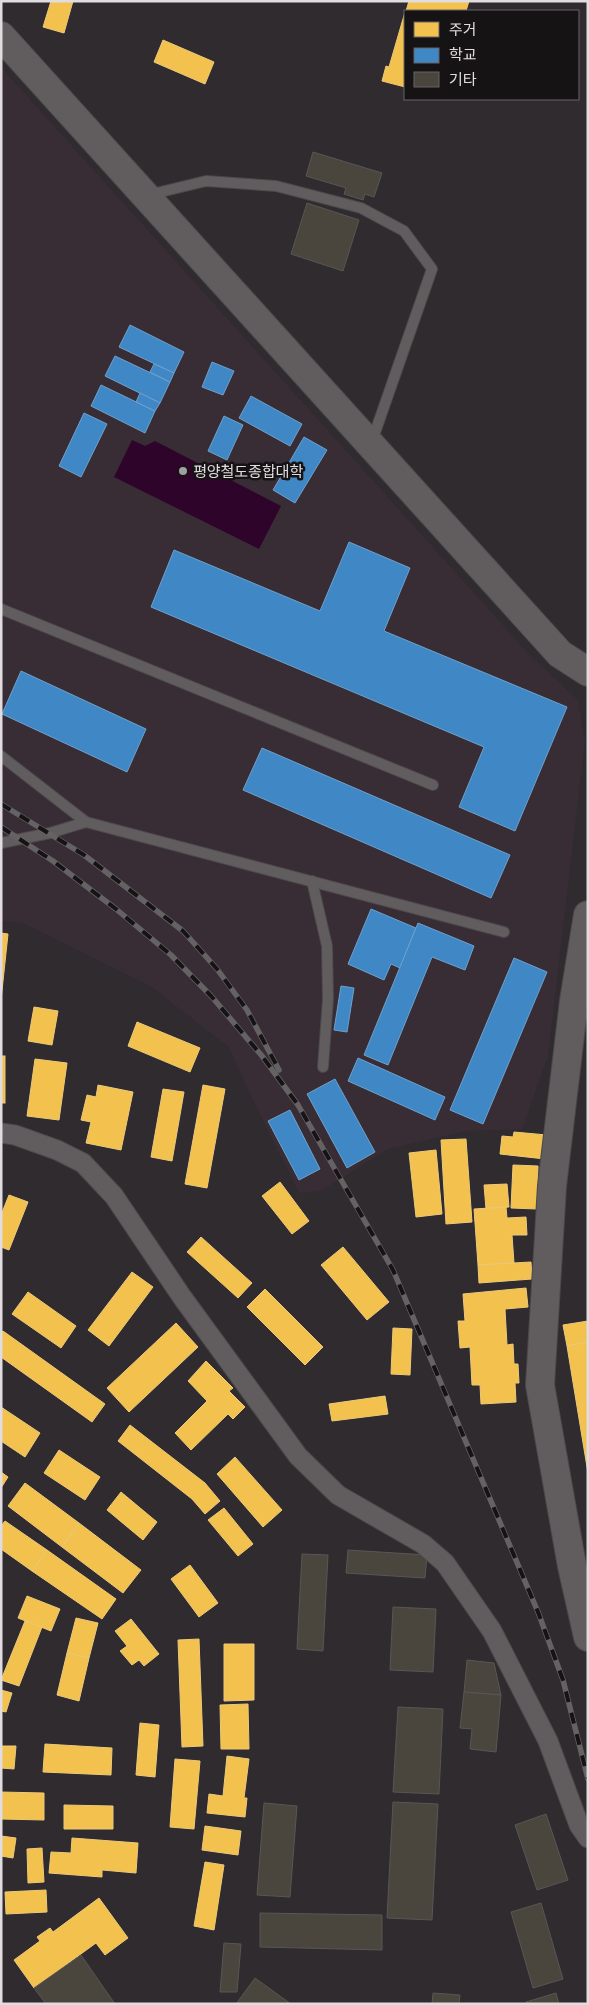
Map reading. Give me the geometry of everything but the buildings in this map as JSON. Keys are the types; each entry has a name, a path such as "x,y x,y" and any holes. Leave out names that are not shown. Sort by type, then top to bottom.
{"street":[{"path":"1,36 560,654 588,672"},
{"path":"588,915 574,1001 552,1186 540,1385 572,1566 588,1637"},
{"path":"1,1133 15,1135 40,1144 83,1163 114,1196 182,1297 298,1456 338,1494 422,1544 445,1563 492,1631 548,1741 579,1825 588,1838"}],"lane":[{"path":"146,196 206,181 276,186 361,208 404,231 432,270 370,445"},
{"path":"1,609 433,785"},
{"path":"1,756 86,822 504,932"},
{"path":"1,843 50,833 86,822"},
{"path":"312,882 327,946 328,999 323,1067"}],"shaded area":[{"name":"평양철도종합대학","path":"1,67 529,654 578,700 585,741 548,1056 522,1129 466,1131 388,1149 321,1191 299,1193 229,1047 150,986 23,923 1,921"},
{"path":"132,440 145,446 155,441 281,506 259,549 114,477"}],"railway":[{"path":"1,804 84,855 183,931 217,969 247,1010 279,1070"},
{"path":"1,827 53,861 116,909 171,955 212,997 262,1056 298,1105 393,1270 538,1612 563,1680 588,1779"}],"place":[{"name":"평양철도종합대학","path":"183,471"}]}
